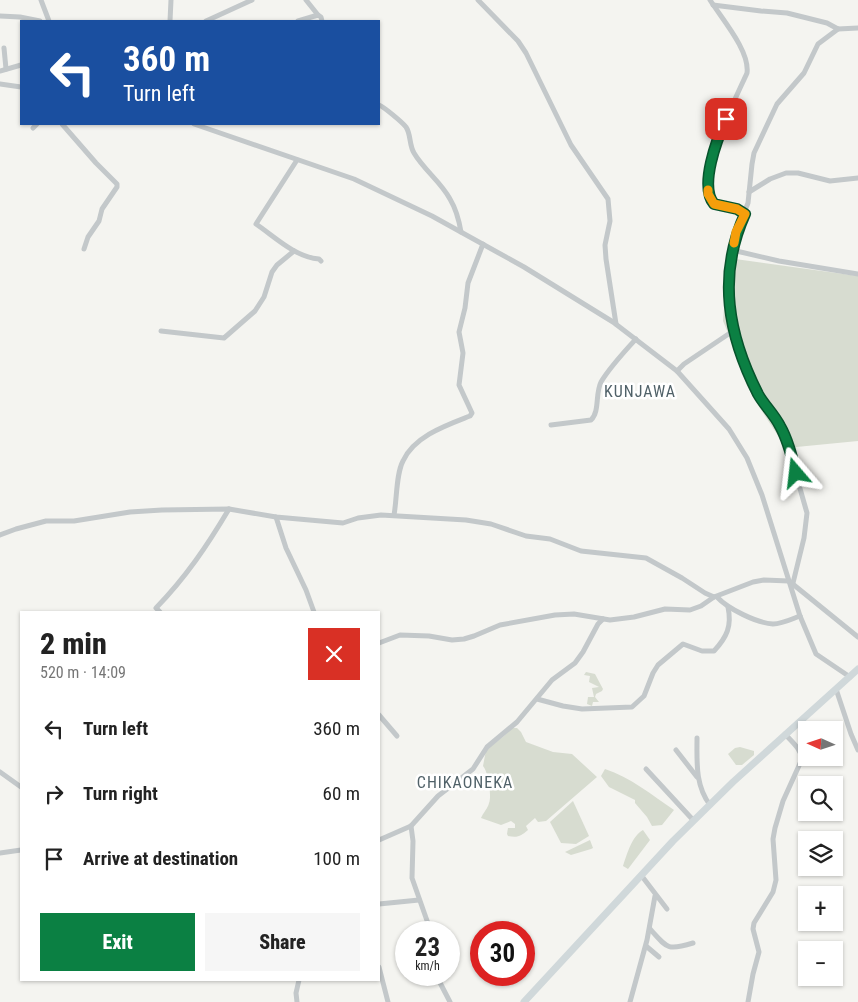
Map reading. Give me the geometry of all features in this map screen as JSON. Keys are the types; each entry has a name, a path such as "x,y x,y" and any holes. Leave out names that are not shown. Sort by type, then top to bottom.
{"main road":[{"path":"524,1002 641,875 710,805 785,734 858,669"}],"street":[{"path":"41,0 49,20"},
{"path":"170,20 171,0"},
{"path":"208,20 252,0"},
{"path":"306,0 322,20"},
{"path":"478,0 518,41 526,53 571,145 608,199 610,220 606,235 606,259 616,324"},
{"path":"712,3 787,13 827,23 838,28 858,28"},
{"path":"712,3 742,49 748,66 747,73 717,145 709,173 708,194 714,204 737,209 745,214"},
{"path":"301,20 318,15"},
{"path":"0,16 35,20"},
{"path":"791,582 804,538 807,513 785,436 780,424 758,393 747,370 733,331 728,284 736,232 745,214 754,153 777,104 804,72 818,44 838,28"},
{"path":"4,48 3,70 20,65"},
{"path":"0,84 20,87"},
{"path":"380,106 408,129 413,151 424,168 449,197 457,215 461,232"},
{"path":"63,125 118,187 102,209 99,221 88,236 84,249"},
{"path":"197,125 354,179 432,216 483,244 616,324 676,371 729,429 747,458 762,495 791,582 800,616 816,656 850,676"},
{"path":"297,160 256,224 294,251 306,257 320,259 321,261"},
{"path":"749,192 770,179 786,173 798,173 830,181 858,178"},
{"path":"394,515 403,459 430,432 470,416 472,413 459,385 463,353 459,332 465,308 468,283 483,244"},
{"path":"732,250 779,261 858,274"},
{"path":"162,331 224,338 255,311 264,297 272,272 277,265 294,251"},
{"path":"676,371 733,331"},
{"path":"551,425 592,420 601,383 636,339"},
{"path":"0,535 46,521 82,520 130,512 229,508 276,517 343,523 358,518 381,515 466,520 491,524 526,536 550,539 581,551 646,558 682,578 705,594 716,597 728,607 771,624 800,616"},
{"path":"159,611 156,608 189,572 229,508"},
{"path":"276,517 286,548 303,583 314,611"},
{"path":"380,643 400,635 429,636 452,640 469,638 500,625 574,614 603,619 634,617 665,610 690,610 753,582 764,580 791,582 858,637"},
{"path":"537,699 582,709 629,707 635,705 644,696 658,665 682,645 686,644 707,652 714,651 726,635 730,624 728,607"},
{"path":"380,840 411,826 438,796 473,769 487,747 517,722 552,680 575,663 598,624 603,619"},
{"path":"836,689 858,750"},
{"path":"380,716 396,736"},
{"path":"748,1002 759,952 754,932 754,923 773,892 776,880 773,839 775,828 783,801 802,759 802,754 798,748 785,734"},
{"path":"697,738 697,777 702,792 710,805"},
{"path":"676,750 697,777"},
{"path":"646,769 694,821"},
{"path":"0,772 20,786"},
{"path":"411,826 413,841 411,874 426,921"},
{"path":"0,853 20,850"},
{"path":"641,875 653,890 655,896 667,909"},
{"path":"630,1002 646,946 655,896"},
{"path":"380,904 419,900"},
{"path":"650,929 668,947 675,948 693,943"},
{"path":"646,946 659,957"},
{"path":"380,971 388,1002"},
{"path":"297,1002 296,993 299,981"},
{"path":"442,986 450,1002"}],"shaded area":[{"path":"728,258 858,276 858,441 786,448 758,405 723,321"},
{"path":"586,672 595,674 603,689 595,697 599,702 593,702 592,706 587,704 588,697 594,697 592,688 599,687 589,682 590,676 584,675"},
{"path":"512,728 517,728 521,732 526,742 553,752 572,754 597,777 546,821 538,822 535,818 526,826 528,830 517,837 508,836 507,834 508,828 515,828 515,824 511,821 501,825 481,818 490,800 488,778 483,766 486,750"},
{"path":"740,747 754,751 754,755 742,765 736,765 728,754 735,748"},
{"path":"605,769 632,782 674,810 662,825 652,826 635,803 635,800 609,787 601,776"},
{"path":"573,801 589,836 576,844 561,843 550,822"},
{"path":"643,830 650,840 628,869 623,866 628,851 636,836"},
{"path":"590,840 593,848 591,849 571,855 565,852"}],"slow traffic":[{"path":"708,190 708,194 714,204 737,209 745,214 736,232 734,243"}],"district":[{"name":"KUNJAWA","path":"640,391"},
{"name":"CHIKAONEKA","path":"465,782"}],"route":[{"path":"726,119 709,173 708,194 714,204 737,209 745,214 736,232 730,263 728,284 733,331 747,370 763,403 780,424 796,473"}]}
